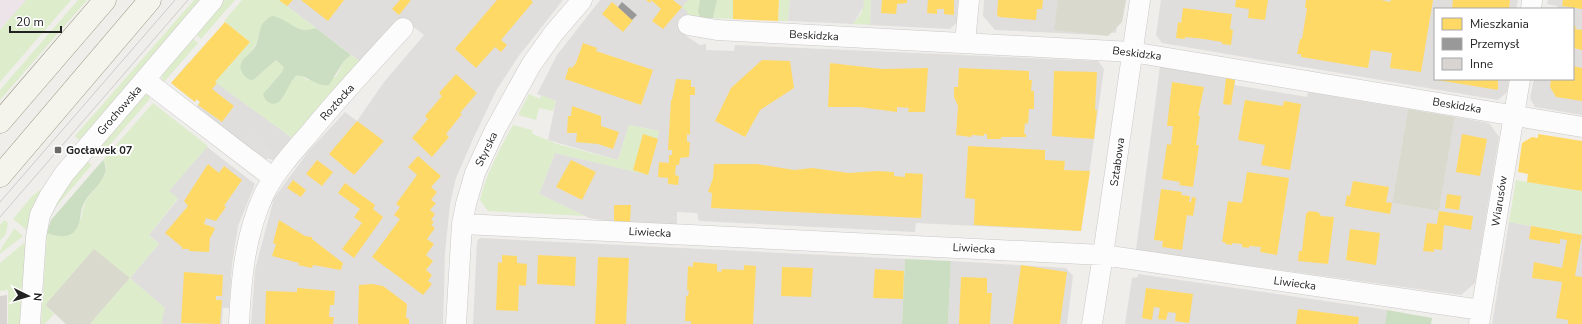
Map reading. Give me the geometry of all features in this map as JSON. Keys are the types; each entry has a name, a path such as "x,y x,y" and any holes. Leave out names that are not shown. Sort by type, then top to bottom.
{"main road":[{"path":"0,122 105,0"},
{"path":"0,176 150,0"}],"street":[{"name":"Grochowska","path":"30,324 36,237 40,215 48,197 64,174 213,0"},
{"name":"Styrska","path":"456,324 462,224 475,173 504,112 538,54 582,0"},
{"path":"964,43 969,0"},
{"name":"Sztabowa","path":"1092,324 1140,0"},
{"name":"Beskidzka","path":"688,24 717,30 1132,52 1582,127"},
{"name":"Roztocka","path":"239,324 243,264 249,237 255,216 273,178 320,120 403,28"},
{"path":"145,80 273,178"},
{"name":"Wiarusów","path":"1480,317 1520,80"},
{"name":"Liwiecka","path":"462,224 1103,255 1480,317"}],"shaded area":[{"path":"0,0 26,0 0,30"},
{"path":"279,0 563,0 518,57 497,89 456,178 450,204 445,253 443,324 251,324 255,270 274,198 308,152 345,112 357,121 384,82 424,35 402,18 361,62"},
{"path":"600,0 688,0 683,7 688,12 682,33 700,45 706,44 706,50 734,51 735,45 1098,61 1104,69 1081,231 916,223 915,232 699,221 697,213 677,212 677,225 614,222 589,218 539,194 555,153 647,174 659,131 629,125 618,160 548,140 556,101 537,94 557,55"},
{"path":"790,0 863,0 864,6 853,24 788,21"},
{"path":"871,0 958,0 957,22 950,29 870,25"},
{"path":"984,0 1121,0 1116,33 1102,31 1099,35 995,30 983,16"},
{"path":"1058,0 1126,0 1122,22 1108,36 1054,30"},
{"path":"1161,0 1518,0 1516,8 1434,8 1434,80 1509,80 1507,92 1498,100 1162,43 1156,35"},
{"path":"1548,0 1582,0 1582,115 1535,107 1530,98 1534,80 1574,80 1574,8 1557,8 1557,6 1547,4"},
{"path":"189,62 292,138 273,160 268,158 265,161 195,109 200,102 197,99 195,102 171,83"},
{"path":"1160,66 1235,80 1235,85 1307,97 1308,92 1408,109 1392,203 1439,211 1455,117 1489,123 1499,137 1475,283 1461,295 1136,250"},
{"path":"1408,109 1455,117 1439,211 1392,203"},
{"path":"248,133 277,155 273,160 268,158 265,161 240,143"},
{"path":"207,147 255,184 238,226 232,264 229,308 223,308 222,324 161,324 164,308 130,278 159,244 149,235 178,199 168,191"},
{"path":"1509,222 1582,235 1582,324 1492,324"},
{"path":"480,238 905,259 902,324 473,324 477,241"},
{"path":"94,248 130,278 90,324 66,324 45,305"},
{"path":"951,261 1066,268 1073,276 1067,324 948,324"},
{"path":"1138,274 1387,310 1385,324 1125,324 1132,278 1138,277"}],"green space":[{"path":"26,0 71,0 0,82 0,30"},
{"path":"78,0 87,0 0,100 0,90"},
{"path":"194,0 202,0 80,141 75,136"},
{"path":"224,0 235,0 201,39 196,34"},
{"path":"242,0 279,0 316,28 305,30 276,17 266,19 254,48 246,56 253,80 276,60 285,67 267,89 283,98 288,85 299,75 308,80 336,77 344,61 351,55 361,62 292,138 215,82 250,42 224,21"},
{"path":"688,0 700,0 700,18 686,17 688,12 682,7"},
{"path":"700,0 717,0 713,18 700,18 698,11"},
{"path":"717,0 733,0 733,19 713,18"},
{"path":"779,0 790,0 788,21 778,21"},
{"path":"863,0 871,0 870,25 853,24 862,12"},
{"path":"272,16 284,20 303,30 316,28 351,55 344,61 329,85 319,84 303,76 296,76 281,100 273,104 267,101 263,94 282,72 284,67 276,60 253,80 246,78 241,69 242,61 254,49 264,21"},
{"path":"192,38 198,43 165,81 162,81 162,74"},
{"path":"529,94 540,99 541,95 556,101 553,111 539,108 536,120 518,115"},
{"path":"150,95 149,100 101,155 92,152 142,97"},
{"path":"153,103 208,146 169,191 178,198 149,235 159,244 130,278 94,249 45,305 54,314 45,324 41,324 47,233 59,236 81,218 85,202 105,175 106,165 103,160"},
{"path":"513,125 532,130 533,134 557,144 618,160 629,125 659,131 648,175 555,153 539,194 585,216 488,211 480,200 494,161"},
{"path":"85,160 91,164 91,166 49,215 50,210"},
{"path":"103,160 105,172 100,183 84,203 77,229 68,236 57,236 47,233 51,220"},
{"path":"1516,180 1582,191 1582,235 1509,222"},
{"path":"42,189 28,231 13,219 33,195"},
{"path":"4,220 8,223 6,234 0,241 0,225"},
{"path":"14,228 23,236 0,254 2,247 11,235"},
{"path":"25,242 27,242 23,324 8,324 8,290 0,291 0,263"},
{"path":"905,259 951,261 948,324 902,324"},
{"path":"130,278 165,308 161,324 90,324"},
{"path":"1387,310 1432,318 1431,324 1385,324"}],"building: Mieszkania":[{"path":"279,0 293,0 287,6"},
{"path":"301,0 344,0 328,21"},
{"path":"400,0 411,0 399,15 392,9"},
{"path":"497,0 531,0 533,2 501,40 507,45 501,52 495,47 476,68 455,49"},
{"path":"651,0 673,0 682,7 663,29 652,21 661,9"},
{"path":"733,0 779,0 778,21 733,19"},
{"path":"882,0 907,0 907,3 897,4 896,14 881,13"},
{"path":"928,0 954,0 954,15 944,14 944,9 937,9 937,14 927,13"},
{"path":"998,0 1043,0 1042,9 1037,9 1036,20 999,17 997,15"},
{"path":"1236,0 1268,0 1265,20 1248,18 1249,9 1235,7"},
{"path":"1306,0 1381,0 1390,2 1391,0 1433,0 1421,72 1390,68 1392,53 1371,50 1368,68 1301,57 1301,54 1297,54 1300,39 1302,39 1307,8 1305,8"},
{"path":"1453,0 1510,0 1509,8 1452,8"},
{"path":"1563,0 1582,0 1582,9 1562,6"},
{"path":"612,2 633,20 623,32 602,14"},
{"path":"1183,8 1232,14 1230,29 1233,30 1231,45 1204,39 1185,37 1185,39 1176,38 1178,22 1181,23"},
{"path":"225,22 250,42 215,82 217,83 212,89 234,106 222,122 198,105 200,102 196,99 195,102 171,83"},
{"path":"1574,26 1576,26 1575,29 1582,30 1582,50 1574,48"},
{"path":"583,43 597,48 596,51 653,70 641,105 565,79 569,67 572,68 576,63"},
{"path":"762,60 790,61 794,88 760,110 745,137 715,121 731,88"},
{"path":"830,63 882,69 928,68 925,112 908,112 909,108 897,107 897,112 859,107 828,107"},
{"path":"1574,66 1582,68 1582,101 1556,97 1550,87 1551,80 1574,80"},
{"path":"959,68 1029,71 1029,80 1032,80 1031,91 1034,91 1034,109 1029,109 1028,124 1025,123 1024,134 1026,134 1026,137 1001,137 1001,139 987,139 987,134 984,134 984,136 972,135 971,137 956,135 958,106 954,97 954,87 958,87"},
{"path":"1054,71 1097,72 1095,110 1097,110 1094,139 1052,136"},
{"path":"456,74 477,93 460,113 462,114 446,134 449,137 432,157 412,138 428,119 425,116 442,96 439,93"},
{"path":"1226,78 1235,80 1231,105 1223,104"},
{"path":"676,79 691,80 691,87 695,87 695,95 690,95 690,135 687,134 687,142 690,142 689,157 680,158 679,165 676,165 675,175 679,176 678,185 668,184 668,178 658,177 659,162 669,163 669,155 672,155 672,150 668,150 671,100"},
{"path":"1437,80 1498,80 1498,90"},
{"path":"1172,82 1204,87 1198,116 1200,116 1196,145 1199,145 1193,187 1179,185 1180,182 1162,179 1167,144 1171,145 1173,126 1167,126"},
{"path":"1245,100 1283,106 1284,101 1301,104 1290,170 1261,165 1265,145 1238,140"},
{"path":"572,106 601,116 601,126 619,132 613,149 598,144 576,142 577,133 567,133 568,116 571,116"},
{"path":"357,121 384,141 354,175 329,154"},
{"path":"643,134 658,139 648,175 633,170"},
{"path":"1462,134 1487,139 1480,176 1456,172"},
{"path":"1538,134 1582,141 1582,191 1527,182 1528,174 1518,172 1522,143 1532,137 1538,138"},
{"path":"968,146 1045,150 1045,160 1065,161 1064,170 1090,171 1081,231 974,225 975,199 965,198"},
{"path":"418,156 441,176 431,187 437,192 431,200 436,203 430,210 435,214 431,220 434,222 431,225 435,228 427,239 434,244 426,255 433,261 426,270 432,275 428,281 432,284 423,295 372,257 400,219 394,215 400,207 396,204 417,175 408,167"},
{"path":"317,160 333,172 322,186 306,174"},
{"path":"571,160 596,172 582,200 556,187"},
{"path":"208,164 219,173 224,166 242,180 224,206 226,207 216,221 206,218 204,224 215,228 210,237 209,252 189,251 189,249 182,249 182,247 165,233 188,206 184,201"},
{"path":"714,164 757,164 794,170 812,168 849,173 877,171 894,172 894,176 905,177 905,173 923,174 921,218 711,208 712,193 708,192 713,178"},
{"path":"1247,172 1289,178 1277,255 1260,252 1261,247 1249,246 1249,248 1242,247 1242,244 1232,243 1232,245 1222,242 1228,201 1242,203"},
{"path":"293,180 306,190 301,197 287,188"},
{"path":"1353,181 1389,187 1386,202 1392,203 1390,214 1345,206 1347,195 1350,196"},
{"path":"345,183 375,205 373,209 383,217 354,258 342,249 362,223 354,217 360,209 338,193"},
{"path":"1161,189 1182,192 1181,195 1190,196 1189,202 1191,202 1192,197 1196,198 1193,216 1187,215 1182,250 1162,247 1163,241 1154,240"},
{"path":"1447,194 1461,196 1459,210 1445,208"},
{"path":"614,205 631,205 630,222 614,222"},
{"path":"1309,211 1318,212 1321,216 1334,217 1328,264 1298,261 1299,251 1302,251 1306,214"},
{"path":"1439,211 1473,216 1471,230 1444,225 1442,250 1434,249 1434,252 1423,251 1427,223 1437,224"},
{"path":"279,220 305,236 312,237 312,239 343,263 341,270 313,265 312,268 272,256 276,244 273,243"},
{"path":"1531,226 1582,235 1575,276 1582,277 1582,324 1568,324 1568,320 1556,318 1562,282 1532,278 1534,262 1562,268 1567,240 1560,239 1560,244 1529,239"},
{"path":"1350,229 1380,233 1376,265 1346,260"},
{"path":"502,255 517,256 517,263 527,264 526,286 519,285 518,311 496,310 498,262 502,263"},
{"path":"538,255 576,257 575,286 537,284"},
{"path":"598,257 629,258 626,324 595,324"},
{"path":"693,262 717,264 717,271 721,272 722,269 744,270 744,265 756,266 753,324 691,324 691,321 685,321 686,296 688,296 689,290 687,290 688,266 693,267"},
{"path":"1021,265 1067,272 1060,324 1013,324"},
{"path":"782,267 813,268 811,297 781,296"},
{"path":"875,269 904,271 903,299 873,298"},
{"path":"184,272 223,275 222,296 216,296 216,300 222,300 220,324 181,323"},
{"path":"961,277 987,278 987,293 992,293 990,324 959,324"},
{"path":"372,284 383,286 407,304 406,318 409,319 409,324 358,324 359,285"},
{"path":"297,288 335,291 334,305 330,305 329,317 334,317 333,324 265,324 266,291 297,292"},
{"path":"1146,288 1193,294 1189,323 1175,321 1176,313 1168,312 1166,320 1158,319 1160,308 1154,307 1152,320 1142,318"},
{"path":"1298,309 1359,317 1358,324 1296,324"}],"building: Przemysł":[{"path":"622,2 637,15 632,20 618,7"}],"building: Inne":[{"path":"7,295 7,324 0,324 0,296"}],"tram line":[{"path":"0,202 175,0"},
{"path":"0,217 188,0"}],"place":[{"name":"Gocławek 07","path":"58,150"}]}
